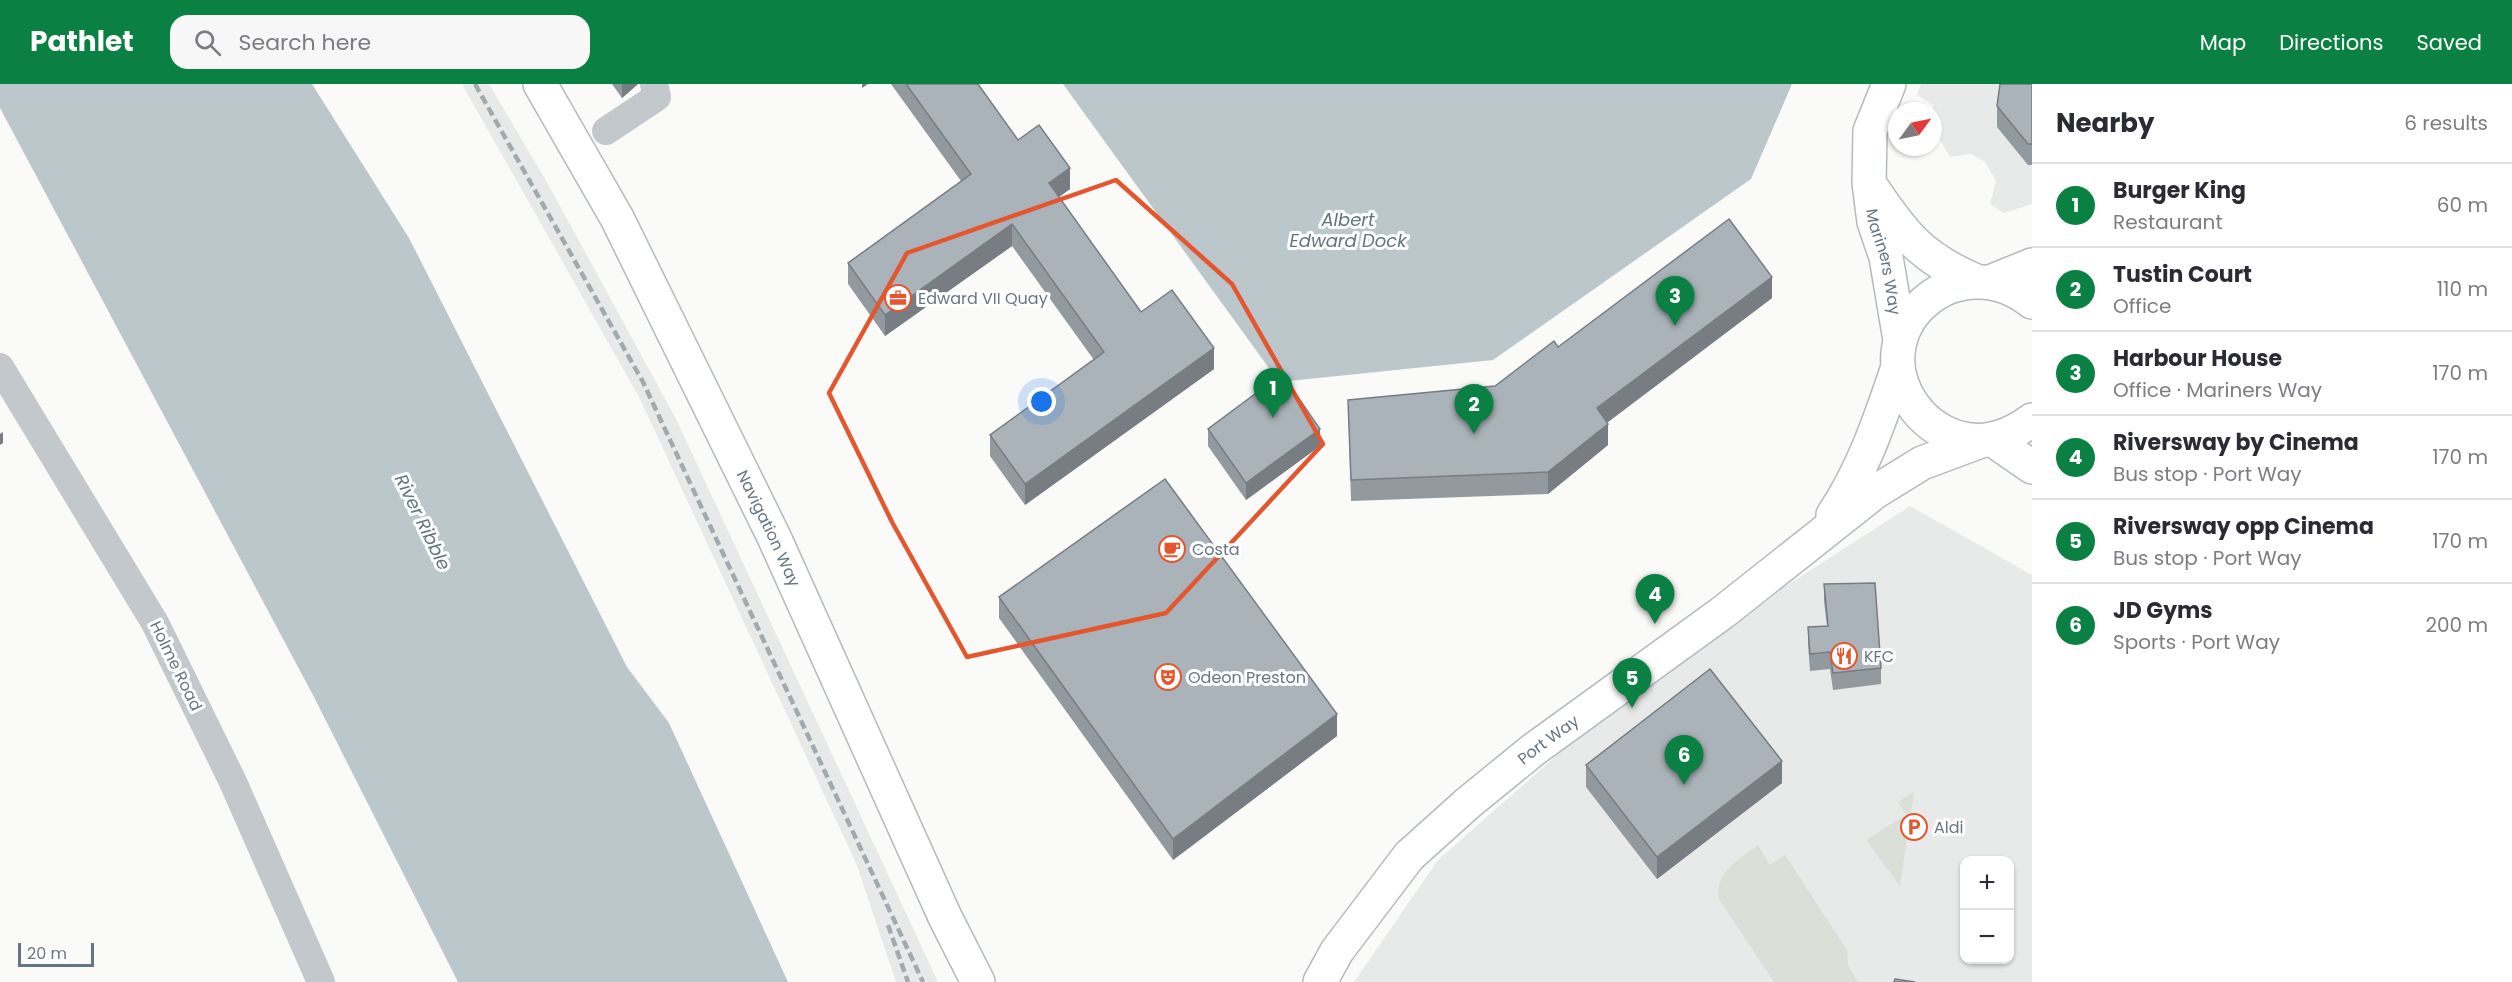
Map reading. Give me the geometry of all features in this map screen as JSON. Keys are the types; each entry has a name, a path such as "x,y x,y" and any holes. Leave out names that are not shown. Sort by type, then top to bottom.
{"street":[{"name":"Navigation Way","path":"540,84 617,218 774,537 945,917 978,982"},
{"path":"606,131 657,96 654,84"},
{"name":"Mariners Way","path":"1889,84 1870,131 1869,183 1874,222 1886,257 1905,394 1921,416 1942,432 1967,440 1987,440"},
{"name":"Mariners Way","path":"1869,183 1913,244 1946,268 2019,291 2032,302"},
{"path":"1982,281 2032,265"},
{"name":"Port Way","path":"1817,539 1857,477 1871,446 1912,316 1930,296 1951,285 1982,281"},
{"name":"Holme Road","path":"0,367 156,623 233,782 321,982"},
{"name":"Port Way","path":"1320,982 1338,951 1409,856 1468,803 1533,750 1722,613 1875,492 1922,463 2018,431 2032,420"},
{"path":"1987,440 2032,467"}],"highlighted area":[{"path":"1116,180 1232,284 1323,444 1166,613 967,657 892,522 829,393 907,253"}],"shaded area":[{"path":"462,84 489,84 548,184 676,419 938,982 896,982 856,863 639,397"},
{"path":"1921,84 2032,84 2032,204 2004,213 1990,204 1996,181 1985,162 1971,154 1950,157 1942,144 1942,102 1928,102 1917,95"},
{"path":"1910,506 2032,575 2032,982 1354,982 1438,860 1573,741 1746,612"},
{"path":"1914,792 1900,886 1866,840 1906,815 1898,802"},
{"path":"1758,845 1770,865 1785,855 1847,950 1848,966 1858,982 1774,982 1719,899 1718,890 1724,875 1736,861"}],"water":[{"name":"River Ribble","path":"0,84 312,84 409,238 627,667 669,723 788,982 458,982 314,697 0,108"},
{"name":"Albert Edward Dock","path":"1063,84 1792,84 1751,179 1493,360 1279,382"}],"building":[{"name":"Edward VII Quay","path":"906,84 978,84 1018,140 1039,125 1070,168 1049,183 1141,312 1172,290 1214,348 1025,484 990,435 1104,352 1012,224 885,315 848,263 971,174"},
{"path":"2000,84 2032,84 2032,144 2028,144 1997,106"},
{"path":"1729,219 1772,277 1597,408 1608,424 1548,472 1351,480 1348,400 1495,386 1554,341 1558,347"},
{"path":"1282,374 1320,429 1246,483 1208,429"},
{"name":"Odeon Preston","path":"1165,479 1337,714 1173,839 999,597"},
{"name":"KFC","path":"1875,583 1881,668 1833,673 1830,652 1810,654 1808,627 1828,626 1824,584"},
{"path":"1710,669 1782,761 1657,857 1586,765"},
{"path":"1895,979 1915,982 1894,982"}],"railway":[{"path":"475,84 643,382 923,982"},
{"path":"888,925 908,982"}],"place":[{"name":"Edward VII Quay","path":"898,298"},
{"name":"Harbour House","path":"1675,326"},
{"name":"Burger King","path":"1273,418"},
{"name":"Tustin Court","path":"1474,434"},
{"name":"Costa","path":"1172,549"},
{"name":"Riversway by Cinema","path":"1655,624"},
{"name":"KFC","path":"1844,656"},
{"name":"Odeon Preston","path":"1168,677"},
{"name":"Riversway opp Cinema","path":"1632,708"},
{"name":"JD Gyms","path":"1684,785"},
{"name":"Aldi","path":"1914,827"}]}
